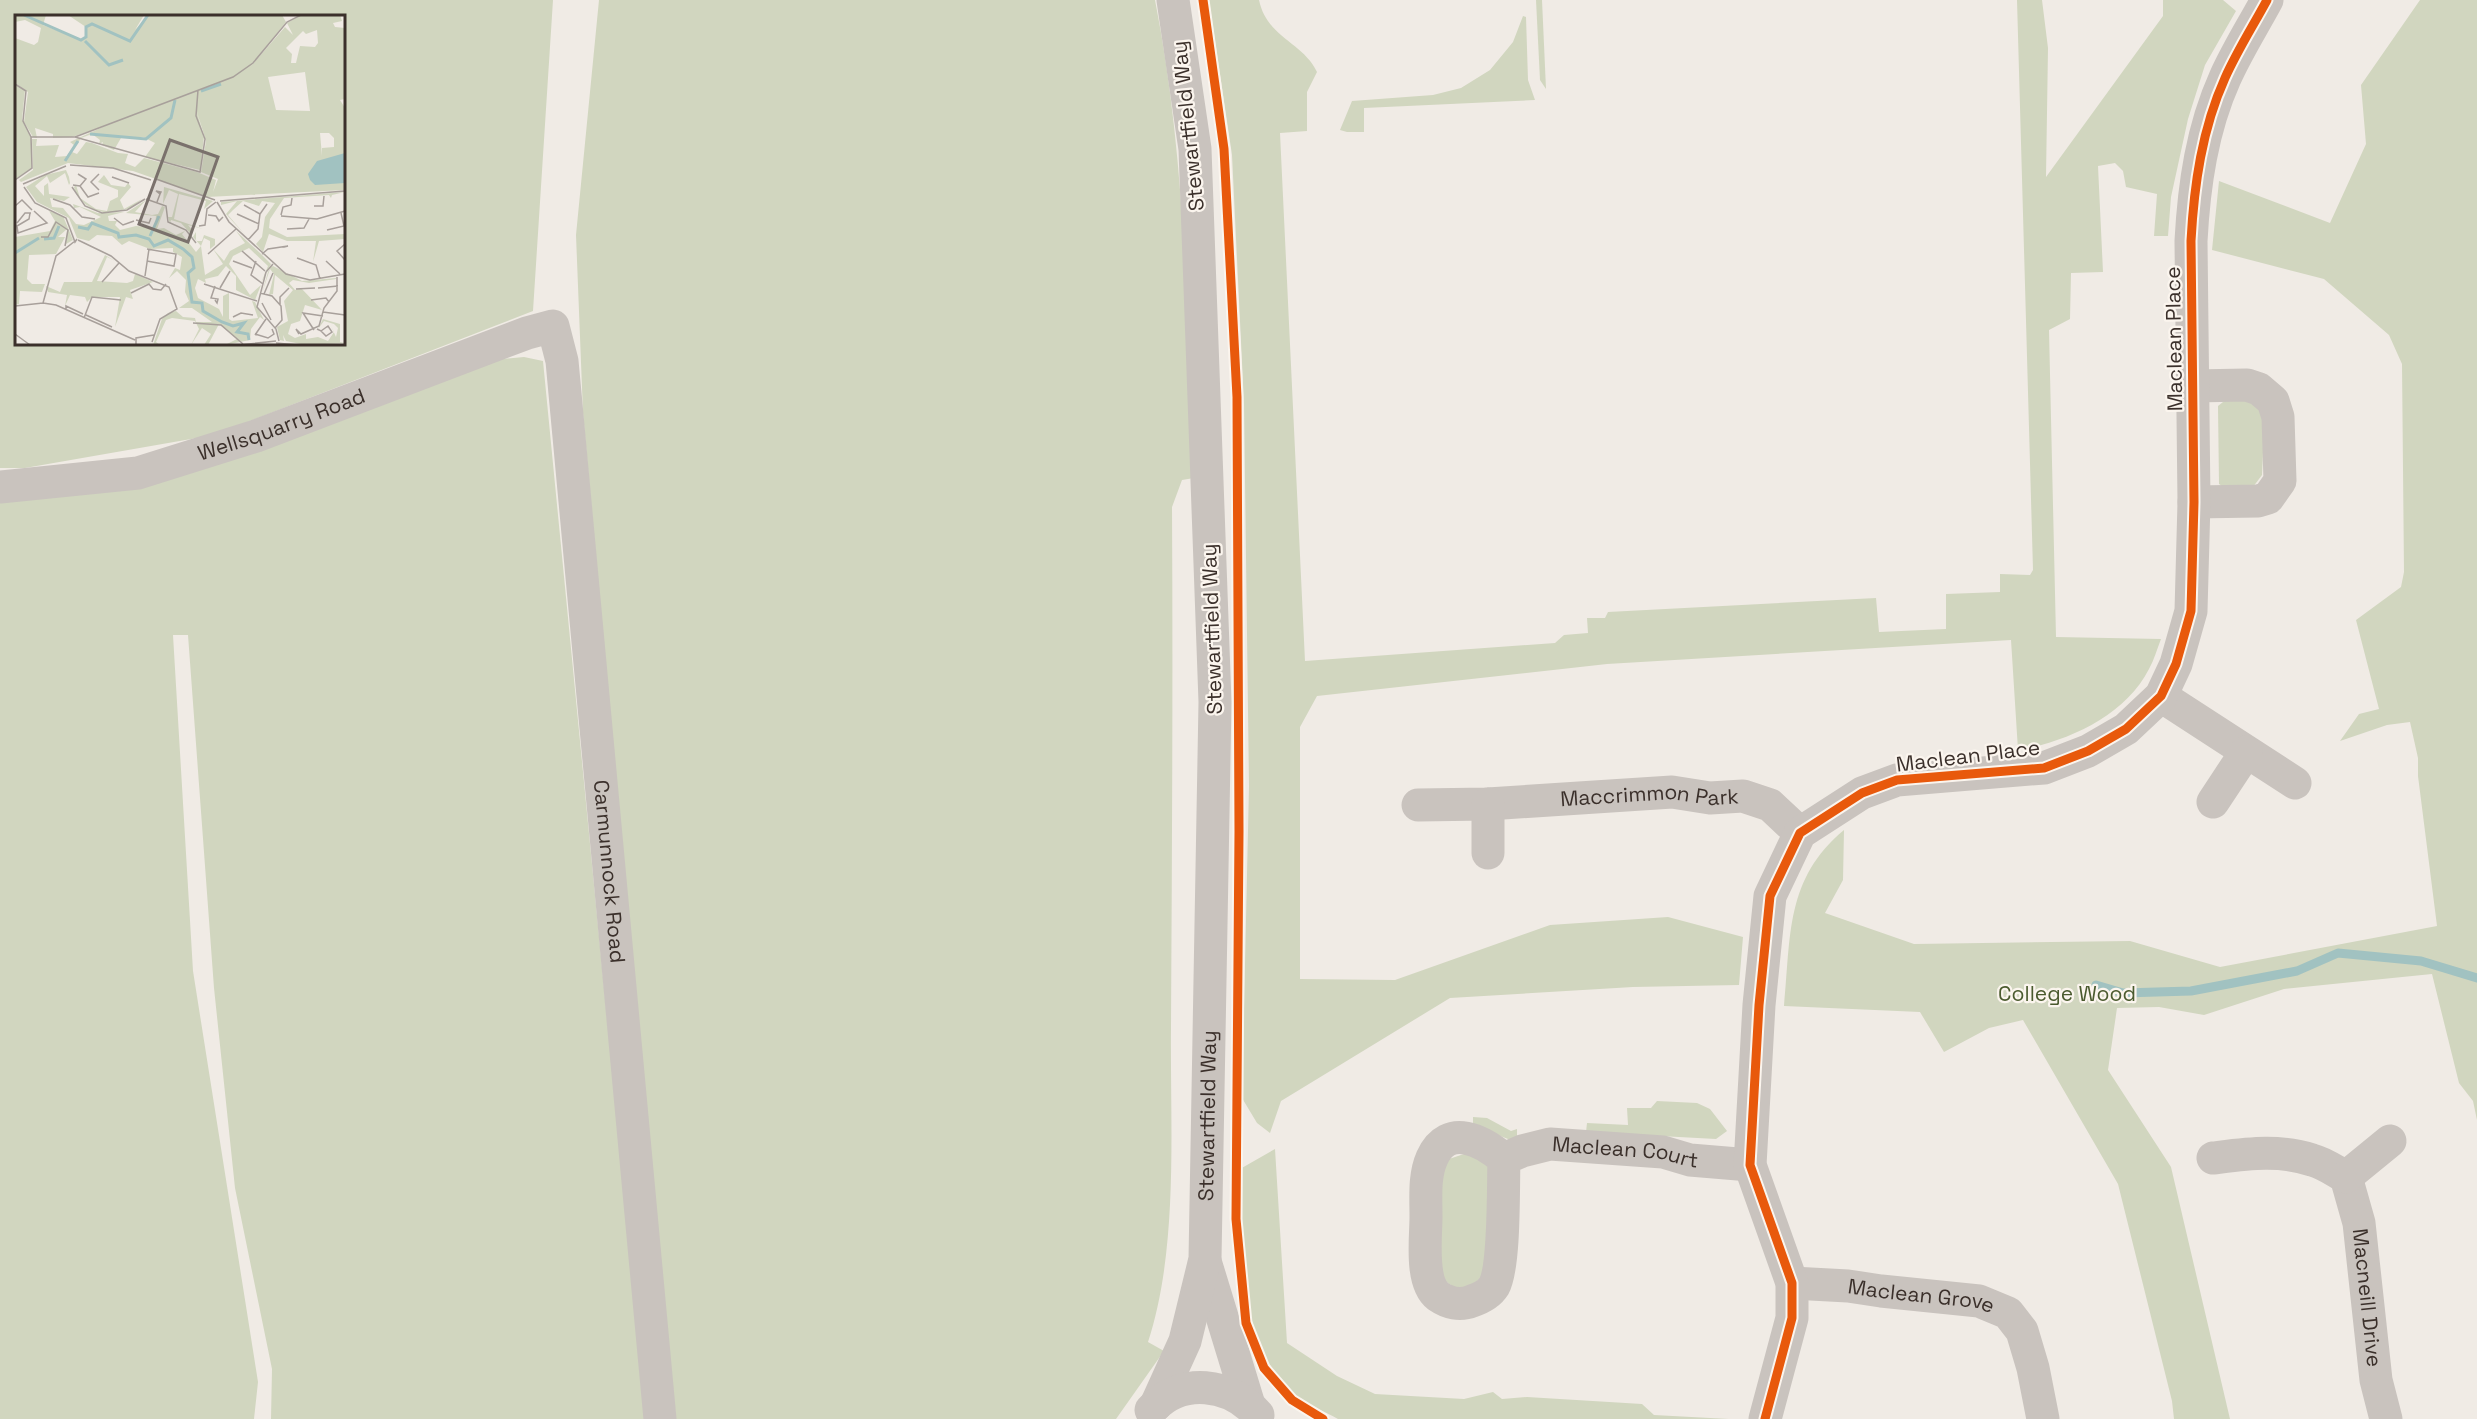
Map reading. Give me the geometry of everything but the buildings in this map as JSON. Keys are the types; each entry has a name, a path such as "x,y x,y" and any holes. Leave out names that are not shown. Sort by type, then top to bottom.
{"street":[{"name":"Stewartfield Way","path":"1150,1412 1185,1341 1205,1259 1215,702 1195,149 1173,0"},
{"name":"Maclean Place","path":"1800,833 1862,793 1897,780 2044,768 2077,755 2126,729 2161,696 2176,664 2191,611 2194,502 2191,241 2200,153 2225,79 2267,0"},
{"name":"Wellsquarry Road","path":"0,487 138,473 256,436 527,333 553,326"},
{"name":"Carmunnock Road","path":"553,326 564,373 660,1419"},
{"name":"Maclean Place","path":"2193,386 2247,385 2259,389 2272,401 2278,417 2280,481 2268,498 2258,501 2194,502"},
{"path":"2161,696 2295,783"},
{"path":"2213,802 2246,752"},
{"name":"Maccrimmon Park","path":"1418,805 1488,804 1672,792 1710,798 1743,796 1770,805 1800,833"},
{"path":"1488,804 1488,853"},
{"path":"1764,1418 1792,1318 1792,1283 1750,1165 1759,1005 1770,896 1800,833"},
{"path":"1460,1137 1482,1142 1504,1159 1500,1262 1494,1286 1485,1296 1468,1303 1452,1303 1436,1294 1428,1279 1425,1264 1427,1178 1433,1156 1445,1142 1460,1137"},
{"path":"2213,1158 2261,1152 2283,1153 2314,1160 2346,1177 2390,1141"},
{"name":"Maclean Court","path":"1504,1159 1522,1150 1550,1143 1663,1152 1690,1160 1750,1165"},
{"name":"Macneill Drive","path":"2346,1177 2359,1223 2376,1380 2386,1419"},
{"name":"Stewartfield Way","path":"1205,1259 1255,1412"},
{"name":"Maclean Grove","path":"1792,1283 1848,1286 1881,1292 1979,1301 2008,1313 2022,1331 2033,1368 2043,1419"},
{"path":"1150,1412 1173,1394 1192,1388 1213,1388 1232,1394 1255,1412"}],"green space":[{"path":"0,0 553,0 533,311 214,435 25,468 0,468"},
{"path":"599,0 1155,0 1173,118 1184,238 1194,478 1182,480 1172,507 1171,1187 1165,1267 1148,1342 1164,1351 1116,1419 676,1419 583,413 576,235"},
{"path":"1209,0 1259,0 1269,23 1303,53 1317,72 1307,92 1307,131 1280,133 1305,661 1555,643 1564,635 1588,633 1587,618 1605,618 1608,612 1876,598 1879,632 1946,629 1946,594 2000,592 2000,574 2030,575 2033,570 2017,0 2042,0 2048,48 2046,177 2163,16 2163,0 2223,0 2236,11 2205,65 2188,119 2171,197 2168,236 2154,236 2157,194 2126,187 2123,171 2115,163 2098,166 2103,272 2071,273 2070,319 2049,330 2056,637 2161,639 2151,666 2138,686 2110,713 2093,724 2056,741 2018,750 2011,640 1607,664 1317,696 1300,727 1300,979 1395,980 1550,925 1668,917 1743,937 1739,985 1633,987 1450,998 1281,1101 1270,1133 1257,1123 1242,1098 1249,786 1244,404 1232,155"},
{"path":"1536,0 1542,0 1546,89 1540,80"},
{"name":"College Wood","path":"2420,0 2477,0 2477,1120 2473,1101 2459,1083 2432,974 2284,989 2204,1015 2159,1007 2117,1008 2108,1070 2171,1167 2230,1419 2174,1419 2172,1401 2118,1184 2023,1020 1989,1028 1944,1052 1920,1012 1784,1006 1794,910 1811,868 1825,849 1844,830 1843,880 1825,913 1914,944 2130,941 2220,967 2437,926 2418,776 2418,758 2410,722 2387,725 2340,741 2359,714 2379,709 2356,620 2401,587 2404,572 2402,364 2389,335 2324,279 2212,250 2219,181 2330,223 2366,144 2361,85"},
{"path":"1523,16 1526,17 1528,80 1535,100 1364,108 1364,132 1340,130 1352,101 1433,95 1461,88 1490,70 1513,42"},
{"path":"524,357 543,361 646,1419 271,1419 272,1369 235,1188 214,988 188,635 173,635 193,971 258,1382 254,1419 0,1419 0,500 502,359"},
{"path":"2228,398 2252,402 2261,410 2264,430 2262,475 2253,487 2227,489 2219,484 2218,406"},
{"path":"1657,1101 1697,1103 1710,1109 1727,1131 1716,1139 1586,1132 1587,1123 1628,1125 1627,1108 1651,1108"},
{"path":"1473,1117 1487,1118 1511,1131 1517,1129 1517,1139 1508,1139 1473,1125"},
{"path":"1275,1149 1287,1343 1337,1376 1375,1394 1464,1399 1493,1392 1502,1399 1527,1397 1642,1404 1654,1415 1729,1419 1338,1419 1303,1401 1275,1372 1261,1347 1246,1289 1240,1169"},
{"path":"1470,1152 1481,1157 1489,1168 1485,1270 1473,1284 1455,1288 1444,1280 1436,1268 1443,1169 1449,1159"}],"waterway":[{"path":"2096,985 2123,993 2191,991 2297,971 2338,953 2421,961 2477,978"}],"cycle path":[{"path":"1203,0 1224,149 1237,397 1239,831 1236,1219 1246,1323 1264,1368 1292,1400 1323,1419"},
{"path":"1765,1419 1792,1318 1792,1283 1750,1165 1759,1005 1770,896 1800,833 1862,793 1897,780 2044,768 2088,751 2126,729 2161,696 2176,664 2191,611 2194,502 2191,241 2197,178 2205,137 2217,97 2235,58 2267,0"}]}
